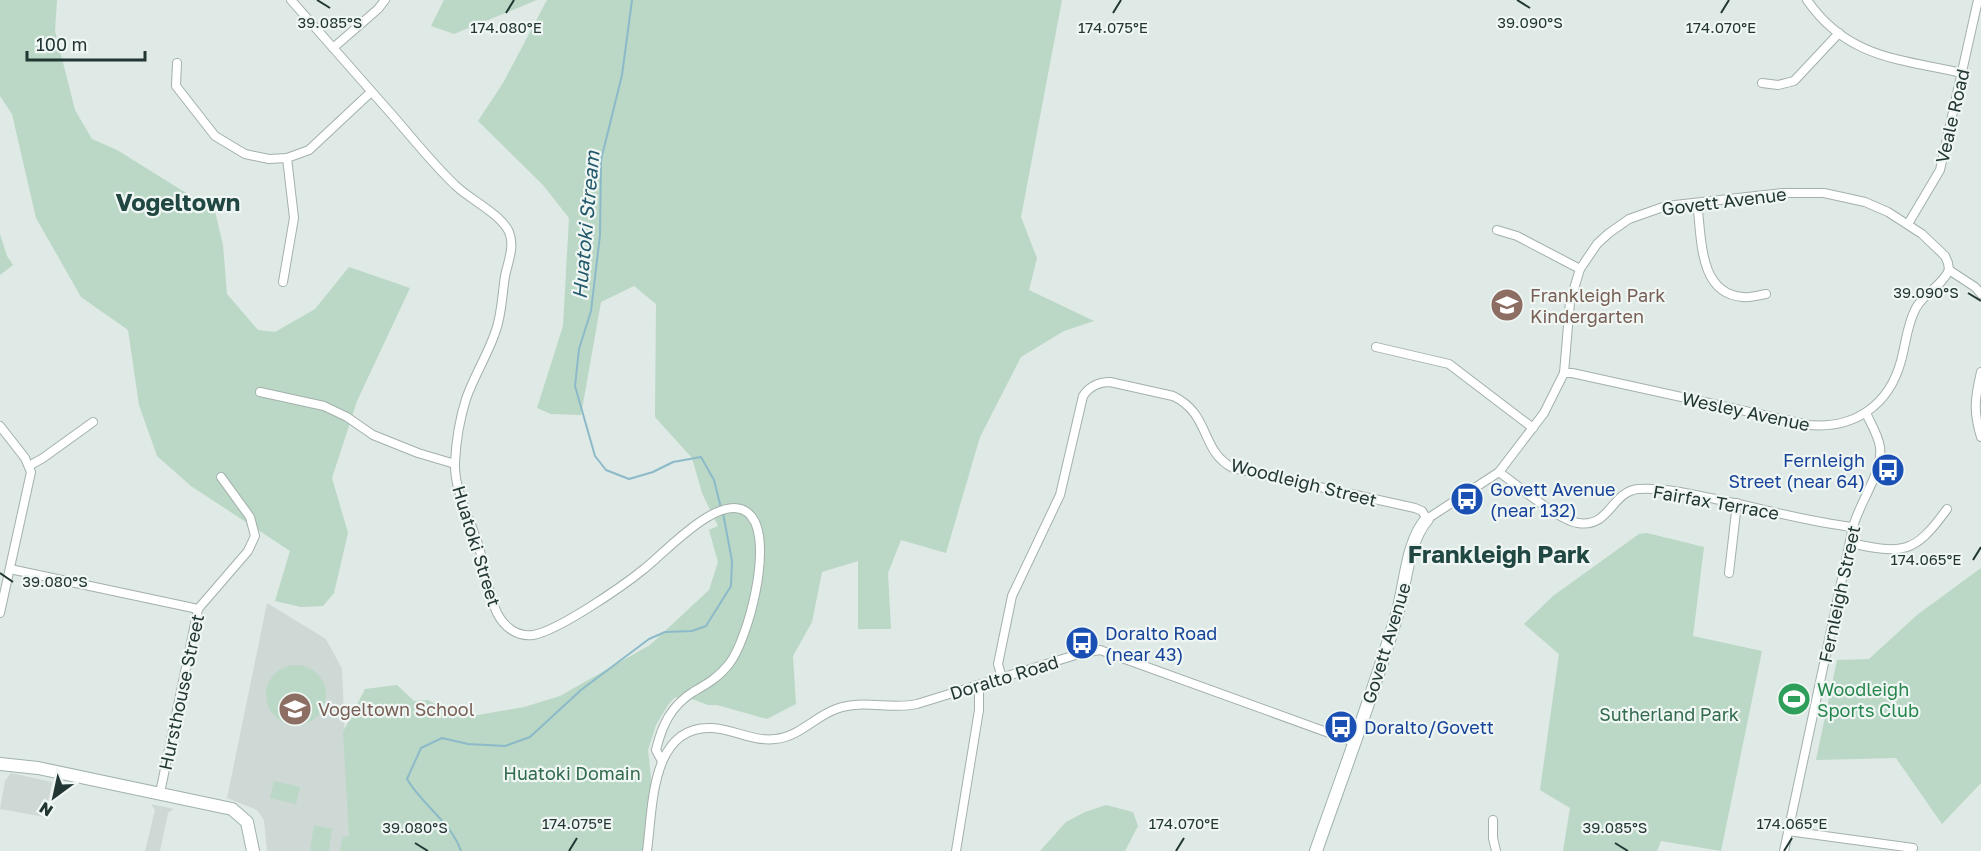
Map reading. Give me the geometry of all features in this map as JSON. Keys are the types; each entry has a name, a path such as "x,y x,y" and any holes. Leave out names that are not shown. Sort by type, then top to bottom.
{"street":[{"name":"Huatoki Street","path":"291,0 455,185 499,220 510,233 511,248 500,318 465,403 455,464 460,491 478,544 496,611 505,625 518,633 535,634 544,632 574,616 637,575 706,517 733,508 741,508 750,514 758,528 759,571 750,613 738,649 732,661 714,680 684,698 669,714 656,750 662,761 657,774 647,851"},
{"path":"333,48 378,9 385,0"},
{"path":"1807,0 1839,33 1860,48 1879,55 1962,73"},
{"name":"Veale Road","path":"1908,224 1940,170 1978,0"},
{"path":"1762,83 1779,85 1794,81 1839,33"},
{"path":"177,63 176,86 215,136 245,154 269,159 286,158 309,150 371,92"},
{"path":"283,282 294,218 286,158"},
{"name":"Govett Avenue","path":"1316,851 1397,616 1414,541 1420,528 1427,519 1499,472 1551,403 1564,373 1570,302 1580,269 1597,244 1609,232 1629,219 1666,206 1783,193 1824,193 1864,202 1908,224 1945,256 1949,270"},
{"path":"1697,202 1703,257 1711,277 1725,291 1734,295 1744,298 1766,294"},
{"path":"1497,230 1517,236 1580,269"},
{"path":"1949,270 1975,287 1981,294"},
{"name":"Wesley Avenue","path":"1564,373 1809,425 1833,425 1866,413 1892,386 1916,308 1927,293 1942,281 1949,270"},
{"path":"1376,347 1449,364 1533,428"},
{"path":"1981,372 1974,398 1981,437"},
{"name":"Woodleigh Street","path":"1002,678 998,664 1012,596 1060,495 1083,396 1091,388 1101,383 1110,382 1173,396 1181,400 1197,415 1219,458 1233,468 1415,508 1427,519"},
{"path":"260,392 324,406 347,417 373,435 418,453 455,464"},
{"name":"Fernleigh Street","path":"1784,851 1853,526 1861,502 1878,470 1880,459 1877,438 1866,413"},
{"path":"29,466 93,422"},
{"path":"0,426 31,472 0,613"},
{"name":"Fairfax Terrace","path":"1499,472 1563,518 1581,524 1600,519 1608,513 1618,498 1636,489 1691,494 1853,526"},
{"name":"Hursthouse Street","path":"160,793 198,609 248,551 255,536 250,517 221,477"},
{"path":"1729,573 1737,504"},
{"path":"1850,543 1889,551 1901,550 1922,540 1947,509"},
{"path":"10,569 198,609"},
{"name":"Doralto Road","path":"662,761 678,739 691,730 713,728 773,740 797,734 835,709 860,705 903,707 1082,653 1100,650 1354,742"},
{"path":"956,851 979,710 980,691 977,685"},
{"path":"0,764 38,768 230,808 238,813 250,828 253,851"},
{"path":"1493,820 1496,851"},
{"path":"1788,831 1913,848"}],"shaded area":[{"name":"Vogeltown School","path":"267,603 326,639 342,669 350,851 267,851 264,820 257,810 227,798"},
{"path":"11,773 52,782 45,817 0,809 5,781"},
{"path":"151,804 174,809 168,813 160,851 145,851 155,810"}],"green space":[{"path":"0,0 57,0 55,31 75,110 92,139 117,150 215,211 223,245 227,294 258,330 275,332 315,309 349,267 410,288 357,401 332,478 348,533 334,593 323,606 301,607 275,601 290,551 191,486 157,456 139,405 128,330 81,297 36,218 12,114 0,96"},
{"path":"444,0 537,0 454,34 431,26"},
{"name":"Huatoki Domain","path":"547,0 1062,0 1021,217 1037,258 1029,290 1094,321 1064,331 1021,357 980,437 946,553 901,540 888,573 891,629 858,629 858,561 822,572 812,622 793,656 796,704 767,719 717,705 708,705 684,696 674,698 668,705 656,725 648,750 653,796 644,851 340,851 343,837 349,836 343,732 365,689 397,685 414,701 428,700 450,712 472,716 524,707 560,696 650,645 709,590 718,562 709,530 718,526 702,493 692,458 655,417 656,304 634,286 601,302 581,415 551,414 537,408 563,326 569,218 543,185 478,121 503,83"},
{"path":"0,234 7,256 13,265 0,275"},
{"name":"Sutherland Park","path":"1647,533 1704,547 1693,636 1762,651 1721,851 1661,841 1657,851 1563,851 1570,808 1540,790 1559,654 1524,624 1553,596 1639,534"},
{"path":"1981,568 1981,783 1942,824 1896,758 1816,760 1837,660 1869,659 1917,615"},
{"path":"290,665 302,665 313,670 321,678 326,695 324,707 313,720 302,725 290,725 279,720 271,712 266,701 266,689 271,678 279,670"},
{"path":"274,781 300,787 296,804 270,798"},
{"path":"1106,805 1133,812 1138,826 1125,851 1040,851 1066,822"},
{"path":"314,825 332,829 329,851 310,851"}],"waterway":[{"name":"Huatoki Stream","path":"632,0 622,75 601,160 600,235 591,311 579,349 575,386 595,456 606,470 629,479 653,472 673,462 701,457 714,480 721,508"},
{"name":"Huatoki Stream","path":"461,851 450,831 407,779 421,748 442,738 468,744 505,746 530,737 581,690 649,639 665,632 692,631 706,626 731,586 732,561 723,513"}],"place":[{"name":"Frankleigh Park Kindergarten","path":"1507,305"},
{"name":"Fernleigh Street (near 64)","path":"1888,470"},
{"name":"Govett Avenue (near 132)","path":"1467,499"},
{"name":"Doralto Road (near 43)","path":"1082,643"},
{"name":"Woodleigh Sports Club","path":"1794,699"},
{"name":"Vogeltown School","path":"295,709"},
{"name":"Doralto/Govett","path":"1341,727"}],"district":[{"name":"Vogeltown","path":"178,201"},
{"name":"Frankleigh Park","path":"1499,553"}]}
